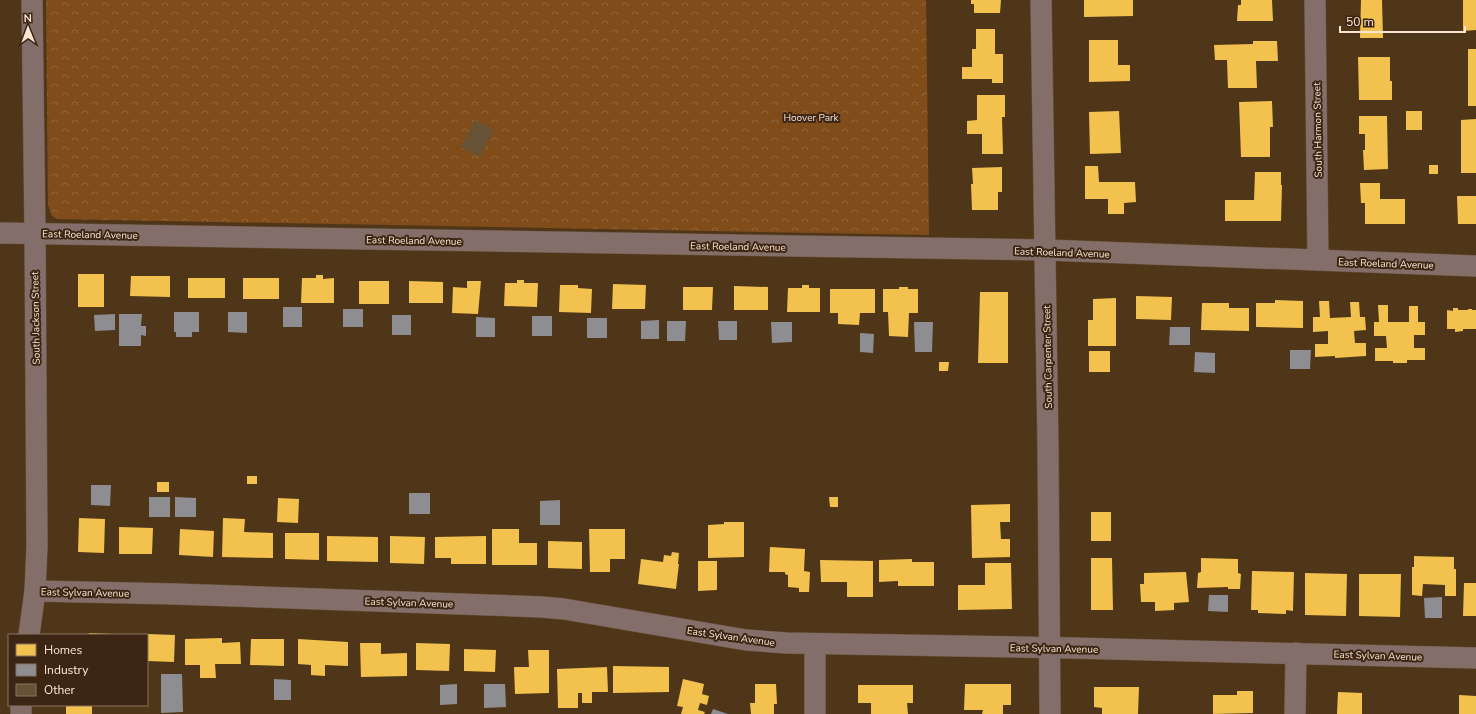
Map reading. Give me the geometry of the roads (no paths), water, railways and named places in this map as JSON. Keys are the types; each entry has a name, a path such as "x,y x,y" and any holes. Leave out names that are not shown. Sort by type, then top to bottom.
{"street":[{"name":"South Jackson Street","path":"29,634 35,591 37,546 32,0"},
{"name":"South Carpenter Street","path":"1041,0 1046,250 1050,714"},
{"name":"South Harmon Street","path":"1315,0 1318,260"},
{"name":"East Roeland Avenue","path":"0,233 1046,250 1476,266"},
{"name":"East Sylvan Avenue","path":"35,591 200,595 542,607 564,609 752,640 815,644 1476,658"},
{"path":"815,644 815,714"},
{"path":"1295,714 1296,653"}],"park label":[{"name":"Hoover Park","path":"811,117"}]}
